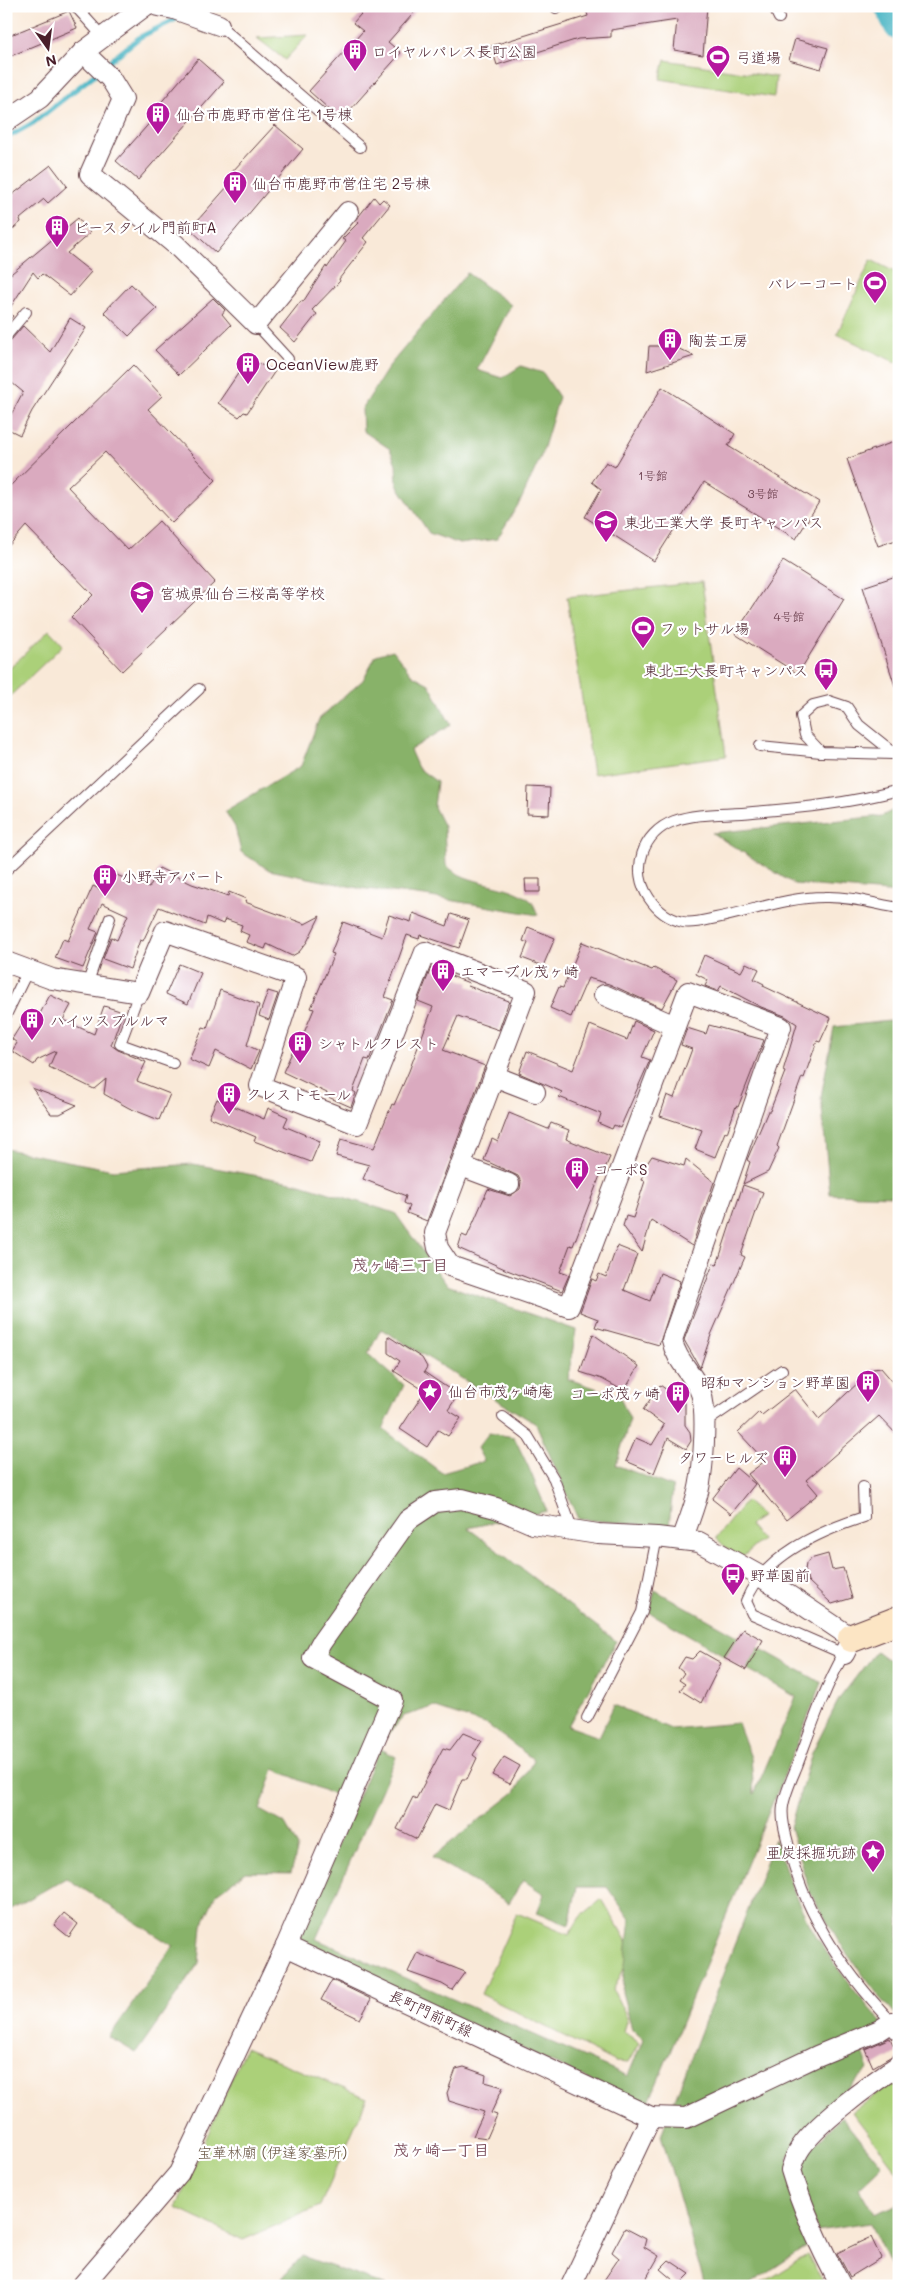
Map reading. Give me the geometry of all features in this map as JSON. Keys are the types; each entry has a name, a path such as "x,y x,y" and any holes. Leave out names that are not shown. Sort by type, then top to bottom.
{"street":[{"path":"6,121 40,98 87,55 103,37 145,6"},
{"path":"166,8 219,25"},
{"path":"87,55 110,78 123,99 90,174 176,245 256,324 348,212"},
{"path":"6,962 52,978 87,986 139,993 165,931 296,977 260,1086 357,1124 425,952 526,991 435,1233 438,1248 450,1266 569,1307 688,992 781,1027 672,1340 674,1353 696,1380 705,1403 706,1422 698,1495 682,1540"},
{"path":"604,995 674,1026"},
{"path":"494,1076 535,1092"},
{"path":"461,1166 509,1184"},
{"path":"82,2286 178,2173 286,1946 392,1700 313,1658 321,1643 408,1520 435,1502 462,1499 496,1508 533,1524 573,1531 699,1542 760,1576 848,1646 899,1620"},
{"name":"長町門前町線","path":"286,1946 651,2117 686,2118 817,2056 880,2030 895,2026"},
{"path":"840,2284 821,2250 791,2170 798,2151 814,2132 876,2080 899,2065"},
{"path":"571,2286 651,2117"}],"lane":[{"path":"75,6 103,37"},
{"path":"773,6 779,18"},
{"path":"219,25 360,146"},
{"path":"6,336 26,312"},
{"path":"256,324 288,359"},
{"path":"6,870 199,689"},
{"path":"822,752 805,735 801,716 813,705 829,701 847,707 859,725 896,756"},
{"path":"760,746 896,756"},
{"path":"899,790 858,800 690,817 674,821 660,828 648,840 641,856 641,873 646,893 655,906 667,916 684,922 702,921 785,902 824,896 899,908"},
{"path":"87,986 110,918"},
{"path":"6,1015 28,970"},
{"path":"139,993 120,1044 172,1063"},
{"path":"706,1422 782,1370"},
{"path":"503,1417 528,1436 554,1479 573,1531"},
{"path":"863,1487 864,1517 831,1528 799,1544 760,1576 751,1587 746,1601 752,1614 848,1646 813,1723 783,1806 783,1822 794,1870 808,1904 834,1950 865,1994 895,2026"},
{"path":"587,1718 642,1612 657,1537"}],"green space":[{"path":"308,35 285,60 257,38"},
{"name":"弓道場","path":"665,60 776,77 774,97 660,79"},
{"name":"バレーコート","path":"871,260 899,274 899,364 837,334"},
{"path":"467,273 511,305 477,370 502,378 521,366 543,373 559,397 542,454 521,500 497,539 460,544 429,533 397,485 396,464 390,449 363,431 362,409 390,365"},
{"name":"フットサル場","path":"702,582 726,756 593,774 567,597"},
{"path":"49,630 63,645 6,700 6,672"},
{"path":"393,650 412,675 429,684 451,725 410,750 418,768 437,782 434,807 444,827 446,865 465,877 522,895 532,902 538,915 425,896 358,888 269,870 241,852 235,827 225,811 301,766 319,719 363,680 376,655"},
{"path":"899,807 899,893 794,884 712,833 882,816"},
{"path":"899,1020 899,1192 894,1196 830,1194 821,1097 834,1027"},
{"path":"6,1149 113,1170 193,1164 297,1183 395,1213 447,1285 576,1330 568,1379 619,1396 630,1419 616,1465 673,1487 669,1527 578,1519 536,1424 381,1329 368,1354 404,1385 383,1429 442,1473 484,1461 477,1448 489,1433 514,1437 547,1511 468,1528 616,1641 568,1726 599,1737 614,1705 671,1729 738,1723 751,1758 754,1794 796,1697 649,1612 655,1590 822,1683 647,2107 295,1942 379,1748 396,1757 316,1939 628,2076 643,2039 632,2029 622,1992 630,1919 607,1887 577,1887 569,1925 537,1913 544,1894 523,1880 509,1903 432,1857 515,1792 534,1760 488,1725 433,1707 404,1716 337,1796 274,1769 260,1810 285,1824 298,1847 291,1873 246,1872 216,1894 202,1925 199,1963 136,2053 109,2037 173,1946 66,1878 6,1912"},
{"path":"746,1501 762,1516 749,1525 762,1540 739,1560 716,1538"},
{"path":"876,1651 899,1668 899,2018 879,1996 845,1951 810,1893 790,1827 812,1753 839,1699"},
{"path":"775,1839 795,1893 816,1936 851,1986 889,2031 861,2047 869,2069 824,2110 788,2158 810,2244 747,2286 705,2286 661,2135"},
{"path":"602,1899 633,1952 613,1990 627,2018 623,2031 639,2043 628,2063 615,2062 481,1994 517,1913 569,1935 580,1917"},
{"name":"宝華林廟 (伊達家墓所)","path":"245,2048 367,2098 320,2206 243,2240 176,2208"},
{"path":"899,2077 899,2174 852,2112"},
{"path":"842,2117 882,2166 859,2188 874,2214 899,2204 899,2285 870,2223 817,2231 797,2173 808,2151"},
{"path":"807,2255 826,2286 757,2286"},
{"path":"302,2256 387,2286 275,2286"}],"building":[{"name":"ロイヤルパレス長町公園","path":"368,6 420,6 388,42 401,53 341,120 309,91 363,31 353,23"},
{"path":"585,6 707,6 703,55 674,50 677,20 611,30 611,37 578,39 497,65 491,46 588,16"},
{"path":"69,11 77,28 6,58 6,37"},
{"path":"795,39 828,48 821,69 789,60"},
{"name":"仙台市鹿野市営住宅 1号棟","path":"198,59 224,82 138,180 116,161 161,110 158,106"},
{"name":"仙台市鹿野市営住宅 2号棟","path":"275,125 303,149 216,253 190,229 235,178 232,172"},
{"path":"51,165 67,186 48,203 44,199 20,219 21,222 6,235 6,194 8,198"},
{"path":"374,197 379,203 383,199 390,205 363,238 368,242 339,279 340,281 312,310 317,314 295,342 280,328 301,301 303,302 326,266 327,268 346,241 342,239 359,222 357,220 359,216"},
{"path":"78,218 90,233 67,253 91,272 70,296 42,274 38,278 33,272 8,311 13,316 6,325 6,278"},
{"path":"131,284 157,309 129,336 104,312"},
{"path":"213,298 225,310 222,314 231,325 179,375 155,350"},
{"path":"70,318 86,328 32,411 20,435 6,428 6,424 23,392 6,378 6,343 23,326 50,352"},
{"name":"陶芸工房","path":"649,346 673,346 694,356 647,371"},
{"name":"OceanView鹿野","path":"248,359 275,371 247,413 244,412 239,417 218,403"},
{"path":"133,365 162,396 148,409 216,480 172,523 105,452 68,487 128,550 159,521 215,582 122,671 71,617 93,595 26,526 6,549 6,490"},
{"path":"662,387 735,434 728,446 819,502 796,539 704,482 654,561 585,517 601,489 592,482 606,462 615,467"},
{"path":"899,440 899,539 878,546 847,459"},
{"path":"783,561 844,599 798,674 735,634"},
{"path":"899,575 899,688 896,689 863,587"},
{"path":"528,787 550,788 549,815 527,814"},
{"path":"159,868 192,884 228,896 229,892 246,899 245,902 305,924 320,916 307,942 299,952 292,956 267,944 265,949 246,942 249,935 240,931 242,925 225,919 223,924 207,917 205,925 159,907 143,941 140,940 130,969 103,959 111,937 117,940 128,915 102,903 90,929 98,932 83,968 55,958 63,939 68,941 93,886 106,892 114,874 149,888"},
{"path":"525,879 540,879 540,892 526,892"},
{"path":"413,913 447,926 451,914 469,920 459,948 420,935 419,939 407,935 385,997 393,1000 369,1060 365,1059 353,1091 356,1093 351,1107 326,1096 327,1093 283,1072 295,1046 298,1047 314,1009 311,1008 334,954 331,953 343,922 382,937 389,915 411,922"},
{"path":"528,927 555,938 543,966 522,958 528,943 523,941"},
{"path":"582,942 652,970 654,968 677,980 662,1008 609,984 588,978 571,1017 550,1008 559,987 563,988"},
{"path":"704,955 741,972 746,963 759,969 754,979 764,984 763,986 831,1018 820,1042 817,1041 804,1078 802,1077 777,1146 779,1148 768,1172 743,1184 750,1162 747,1160 768,1111 770,1111 785,1072 783,1071 797,1024 785,1016 761,1007 721,986 718,991 705,986 708,980 696,974"},
{"path":"179,964 201,973 188,1004 166,994"},
{"path":"431,968 469,983 468,986 509,1001 499,1030 458,1016 443,1050 485,1066 427,1221 407,1213 410,1206 404,1203 406,1196 363,1179 369,1165 336,1156 341,1139 374,1148 392,1104 394,1105 409,1071 433,1007 418,1001"},
{"path":"220,990 259,1005 247,1045 259,1051 251,1069 216,1051 209,1068 189,1059 203,1027 207,1028"},
{"path":"268,991 278,994 269,1020 259,1016"},
{"path":"50,995 71,1005 63,1020 94,1034 104,1006 123,1012 111,1045 146,1062 137,1081 170,1094 159,1120 129,1108 104,1094 106,1079 94,1089 49,1067 56,1051 37,1060 34,1065 12,1051 17,1043 12,1039 27,1015 36,1021"},
{"path":"634,1021 654,1030 642,1057 650,1060 620,1128 614,1125 612,1129 598,1123 601,1114 559,1097 562,1092 519,1073 527,1051 573,1070 590,1025 627,1040"},
{"path":"709,1025 764,1040 738,1107 736,1106 727,1133 725,1132 715,1157 695,1149 702,1130 660,1116 667,1095 674,1098 692,1049 681,1045 687,1028 706,1034"},
{"path":"32,1088 77,1105 60,1114 51,1114"},
{"path":"217,1099 264,1119 268,1108 288,1117 284,1126 320,1141 311,1162 254,1141 256,1137 209,1117"},
{"path":"509,1113 548,1129 551,1123 569,1130 566,1139 610,1157 603,1173 601,1173 573,1246 570,1245 560,1272 569,1275 562,1291 507,1270 458,1248 462,1235 467,1237 488,1189 510,1196 520,1189 521,1182 518,1176 484,1160 492,1139 498,1142"},
{"path":"652,1156 684,1166 686,1159 714,1182 692,1246 651,1220 642,1252 623,1226 626,1216 633,1218 645,1181 642,1180 646,1165"},
{"path":"743,1185 763,1192 741,1255 745,1257 711,1335 700,1368 684,1340 713,1264 717,1265"},
{"path":"617,1246 637,1254 624,1290 650,1301 660,1273 680,1281 659,1345 595,1327 598,1319 580,1312 592,1279 596,1281 599,1274 606,1277"},
{"path":"593,1334 639,1366 624,1391 602,1379 580,1372"},
{"path":"388,1336 422,1358 427,1367 424,1372 458,1395 448,1410 461,1418 448,1436 438,1430 427,1447 400,1429 425,1391 394,1371 400,1361 388,1353"},
{"path":"881,1368 899,1389 899,1437 879,1416 806,1480 818,1494 786,1520 748,1474 765,1461 738,1432 759,1412 762,1415 795,1389 819,1419 873,1369"},
{"path":"660,1385 685,1403 685,1425 690,1432 691,1441 686,1449 668,1438 654,1473 626,1461 636,1438 652,1445 664,1425 643,1410"},
{"path":"736,1468 755,1484 731,1514 712,1499"},
{"path":"828,1554 832,1570 843,1568 852,1598 832,1604 808,1581 805,1570 806,1564 810,1559"},
{"path":"743,1629 763,1640 746,1670 724,1658"},
{"path":"700,1651 721,1663 701,1703 680,1690 685,1684 679,1680 684,1673 678,1668 685,1657 692,1659"},
{"path":"463,1733 482,1741 473,1755 477,1758 467,1779 462,1779 449,1810 435,1804 417,1839 397,1829 413,1797 416,1799 443,1748 450,1750"},
{"path":"504,1757 520,1766 510,1784 492,1775"},
{"path":"64,1913 78,1924 69,1937 54,1925"},
{"path":"417,1953 465,1972 452,1990 442,1984 408,1972"},
{"path":"332,1980 371,1999 360,2019 321,2000"},
{"path":"890,2038 897,2053 873,2067 865,2049"},
{"path":"464,2067 486,2075 485,2082 503,2087 491,2113 497,2115 487,2138 473,2136 484,2112 449,2101 447,2093 456,2069"},
{"path":"625,2228 646,2239 644,2247 659,2256 642,2286 600,2286 619,2258 612,2252"},
{"path":"871,2237 881,2258 850,2277 837,2253"},
{"path":"669,2260 690,2274 679,2285 660,2269"}],"waterway":[{"path":"200,11 224,6"},
{"path":"890,6 899,25"},
{"path":"104,66 140,37 178,18"},
{"path":"6,138 33,123 98,72"}],"place":[{"name":"ロイヤルパレス長町公園","path":"355,72"},
{"name":"弓道場","path":"718,78"},
{"name":"仙台市鹿野市営住宅 1号棟","path":"158,135"},
{"name":"仙台市鹿野市営住宅 2号棟","path":"235,204"},
{"name":"ビースタイル門前町A","path":"57,248"},
{"name":"バレーコート","path":"875,304"},
{"name":"陶芸工房","path":"670,361"},
{"name":"OceanView鹿野","path":"248,385"},
{"name":"東北工業大学 長町キャンパス","path":"606,543"},
{"name":"宮城県仙台三桜高等学校","path":"142,614"},
{"name":"フットサル場","path":"643,649"},
{"name":"東北工大長町キャンパス","path":"826,691"},
{"name":"小野寺アパート","path":"105,897"},
{"name":"エマーブル茂ヶ崎","path":"443,992"},
{"name":"ハイツスプルルマ","path":"32,1041"},
{"name":"シャトルクレスト","path":"300,1064"},
{"name":"クレストモール","path":"229,1115"},
{"name":"コーポS","path":"577,1190"},
{"name":"昭和マンション野草園","path":"868,1403"},
{"name":"仙台市茂ヶ崎庵","path":"430,1412"},
{"name":"コーポ茂ヶ崎","path":"678,1414"},
{"name":"タワーヒルズ","path":"785,1478"},
{"name":"野草園前","path":"733,1596"},
{"name":"亜炭採掘坑跡","path":"873,1873"}],"district":[{"name":"茂ヶ崎三丁目","path":"400,1264"},
{"name":"茂ヶ崎一丁目","path":"441,2149"}]}
